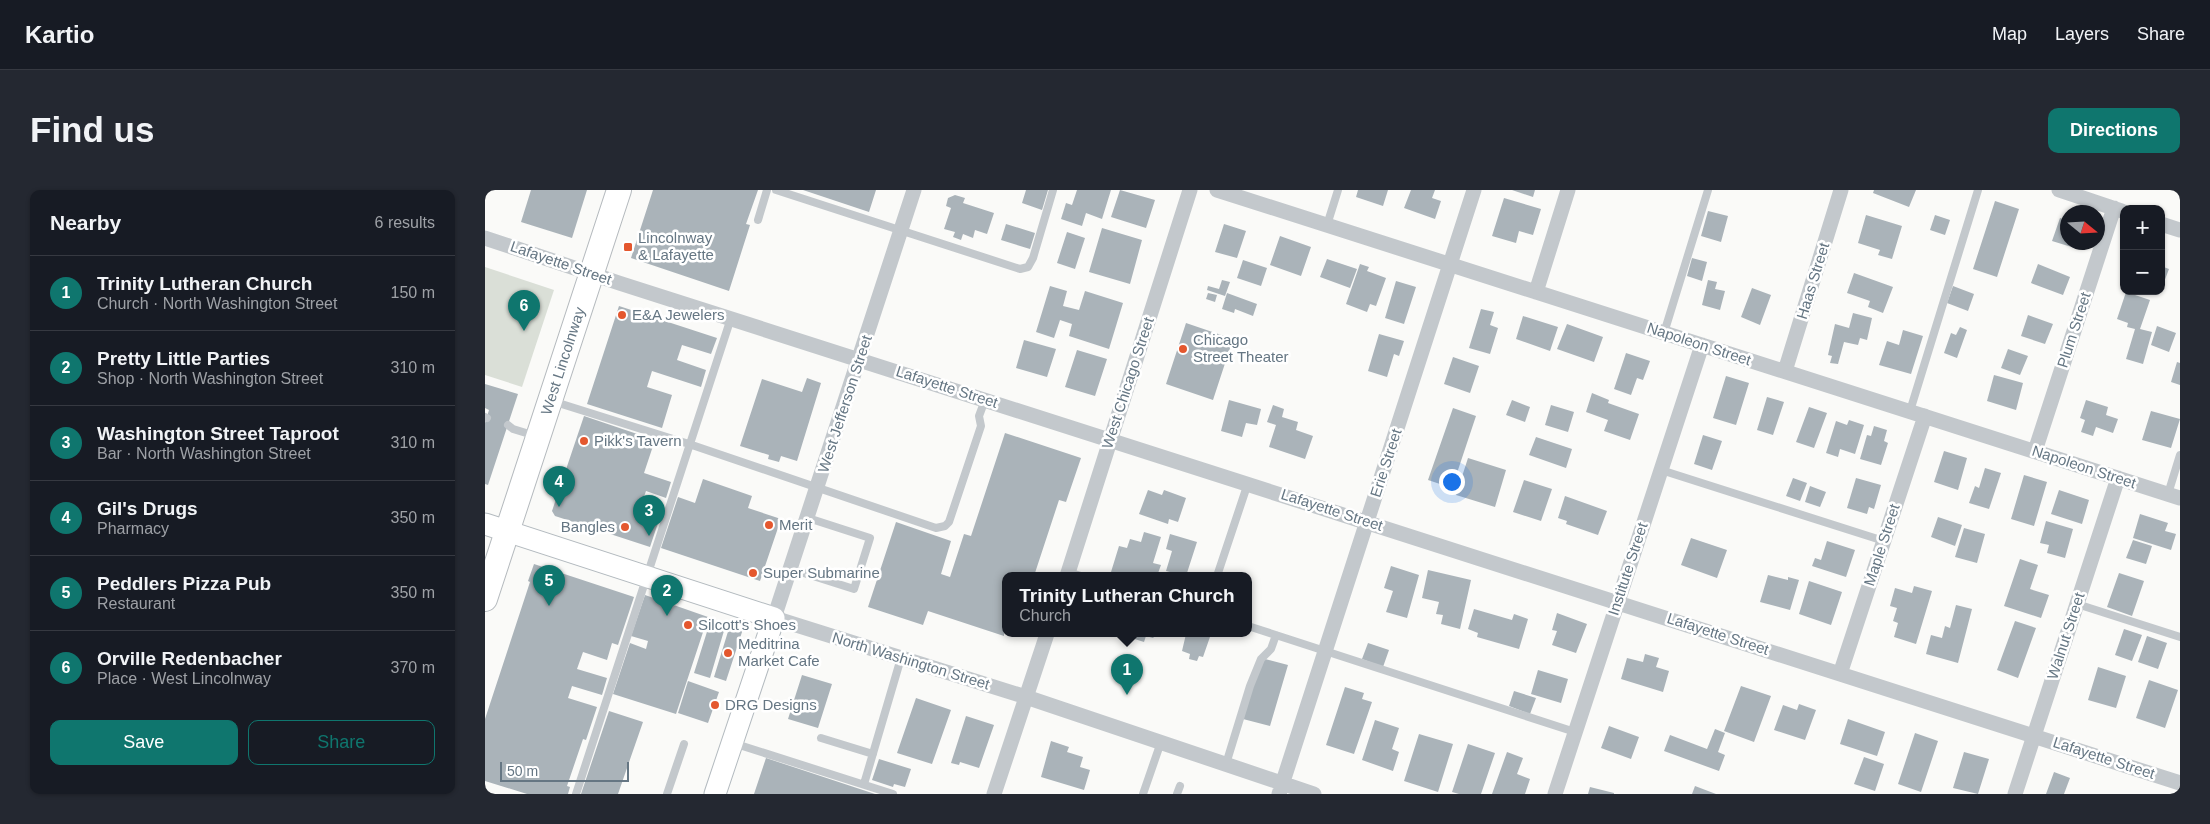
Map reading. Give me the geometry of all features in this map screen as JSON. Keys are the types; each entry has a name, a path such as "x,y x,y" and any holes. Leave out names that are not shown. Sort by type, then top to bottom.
{"main road":[{"name":"West Lincolnway","path":"485,599 496,528 538,436 619,190"},
{"name":"North Washington Street","path":"496,528 775,618"},
{"path":"715,794 775,618"}],"street":[{"name":"West Jefferson Street","path":"775,618 914,190"},
{"name":"West Chicago Street","path":"1073,572 1110,439 1190,190"},
{"name":"Napoleon Street","path":"1217,190 2174,496"},
{"name":"Erie Street","path":"1281,789 1474,190"},
{"path":"1536,292 1568,190"},
{"name":"Haas Street","path":"1785,371 1841,190"},
{"path":"2059,190 2119,210"},
{"name":"Plum Street","path":"2035,451 2119,210"},
{"path":"2165,225 2180,230"},
{"name":"Lafayette Street","path":"485,238 2180,783"},
{"name":"Institute Street","path":"1555,794 1702,345"},
{"name":"Maple Street","path":"1840,674 1925,416"},
{"name":"Walnut Street","path":"2015,794 2118,478"},
{"name":"North Washington Street","path":"775,618 1026,697 1161,742 1226,764 1281,789 1314,794"},
{"path":"994,794 1046,637"}],"lane":[{"path":"758,220 767,190"},
{"path":"776,190 1025,269 1033,258 1053,190"},
{"path":"1327,225 1339,190"},
{"path":"1664,333 1708,190"},
{"path":"1910,411 1978,190"},
{"path":"576,794 731,318"},
{"path":"550,400 689,444 936,528 945,526 949,522 981,426 979,416 985,400"},
{"path":"508,425 513,429 538,436"},
{"path":"2174,496 2180,456"},
{"path":"1661,470 1884,541"},
{"path":"1218,572 1248,483"},
{"path":"791,569 854,589 870,538 808,518"},
{"path":"2077,604 2180,637"},
{"path":"1252,627 1575,732"},
{"path":"1226,764 1250,686 1261,659 1271,649 1276,635"},
{"path":"864,784 901,658"},
{"path":"821,738 873,754"},
{"path":"1143,794 1161,742"},
{"path":"732,743 893,794"},
{"path":"667,794 683,744"}],"shaded area":[{"path":"485,267 554,290 522,387 485,375"}],"building":[{"path":"531,190 587,190 572,238 521,222"},
{"path":"653,190 758,190 746,224 750,225 729,291 631,258"},
{"path":"803,190 876,190 869,212"},
{"path":"1026,190 1048,190 1042,210 1022,203"},
{"path":"1077,190 1111,190 1102,219 1086,213 1082,226 1061,219 1066,203 1072,205"},
{"path":"1120,190 1155,200 1146,228 1111,217"},
{"path":"1358,190 1388,190 1383,206 1356,197"},
{"path":"1411,190 1435,190 1432,198 1441,201 1435,219 1404,208"},
{"path":"1512,190 1535,190 1533,197"},
{"path":"1874,190 1916,190 1909,207 1873,193"},
{"path":"955,195 965,198 963,203 994,213 987,234 975,230 973,238 963,234 961,240 953,237 955,232 944,229 951,208 946,206 948,198"},
{"path":"1504,198 1541,209 1533,235 1519,231 1516,243 1492,236"},
{"path":"1995,201 2019,209 1997,277 1973,269"},
{"path":"1708,211 1728,216 1721,242 1701,236"},
{"path":"1866,215 1902,226 1892,259 1878,255 1880,250 1858,243"},
{"path":"1935,215 1950,220 1945,235 1930,230"},
{"path":"2060,218 2060,243 2052,241"},
{"path":"1006,224 1035,233 1030,249 1001,240"},
{"path":"1224,224 1246,231 1237,258 1215,252"},
{"path":"1102,228 1142,240 1130,284 1089,272"},
{"path":"1067,232 1085,238 1075,269 1057,263"},
{"path":"1280,236 1311,247 1301,276 1270,265"},
{"path":"1692,258 1707,262 1702,281 1687,276"},
{"path":"1327,259 1357,269 1350,288 1320,277"},
{"path":"1243,260 1267,268 1261,286 1237,278"},
{"path":"1360,264 1369,267 1367,271 1386,278 1376,306 1370,304 1367,312 1346,304"},
{"path":"2038,264 2070,277 2063,295 2031,283"},
{"path":"2165,268 2169,269 2165,280"},
{"path":"1854,273 1893,287 1883,313 1868,307 1870,301 1847,293"},
{"path":"1222,280 1230,282 1225,296 1207,290 1208,286 1219,289"},
{"path":"1708,280 1717,282 1715,289 1725,291 1720,310 1702,305"},
{"path":"1396,281 1416,287 1404,324 1385,318"},
{"path":"1050,286 1067,291 1063,306 1079,310 1085,291 1123,303 1109,349 1069,336 1072,324 1060,320 1054,338 1036,332"},
{"path":"1953,286 1974,294 1968,311 1947,303"},
{"path":"1752,288 1771,295 1760,325 1741,317"},
{"path":"1208,293 1217,295 1215,302 1206,299"},
{"path":"1227,293 1257,304 1253,316 1235,309 1234,313 1222,309"},
{"path":"2125,295 2135,295 2150,300 2140,329 2152,332 2143,364 2126,359 2135,329 2127,327 2128,323 2117,319"},
{"path":"619,306 717,338 711,354 682,345 677,360 706,370 701,387 652,371 647,387 672,395 662,428 587,404"},
{"path":"1481,309 1494,312 1490,325 1498,328 1490,354 1469,348"},
{"path":"1853,313 1872,318 1867,340 1860,338 1858,345 1844,342 1838,364 1830,363 1832,356 1828,355 1835,324 1849,328"},
{"path":"2028,315 2053,324 2045,344 2021,336"},
{"path":"1523,316 1558,327 1550,351 1516,339"},
{"path":"1186,323 1233,339 1213,400 1166,384"},
{"path":"1567,324 1603,337 1594,362 1557,349"},
{"path":"2157,326 2176,333 2169,352 2151,345"},
{"path":"1960,327 1967,330 1957,358 1944,353 1951,333 1956,335"},
{"path":"1903,330 1923,336 1911,374 1879,365 1887,341 1899,345"},
{"path":"1379,334 1404,341 1399,356 1394,354 1387,377 1368,371"},
{"path":"1024,340 1056,349 1047,377 1016,368"},
{"path":"2008,349 2028,356 2020,375 2001,368"},
{"path":"1077,350 1107,359 1095,396 1065,387"},
{"path":"1626,353 1650,361 1643,380 1637,378 1631,395 1614,389"},
{"path":"1453,357 1479,366 1470,393 1444,384"},
{"path":"2177,362 2180,363 2180,385 2171,382"},
{"path":"1994,375 2023,383 2016,410 1987,401"},
{"path":"1726,376 1749,383 1736,425 1713,418"},
{"path":"807,378 821,383 797,461 781,456 779,462 768,459 769,455 740,446 762,379 802,392"},
{"path":"485,384 518,394 488,485 485,484 485,423 489,410 485,408"},
{"path":"1592,393 1609,400 1608,403 1639,414 1630,440 1604,431 1608,420 1586,412"},
{"path":"1767,397 1784,402 1773,435 1757,430"},
{"path":"1229,400 1261,409 1257,425 1246,423 1242,437 1221,431"},
{"path":"1512,400 1530,407 1525,422 1506,415"},
{"path":"2086,400 2108,407 2106,415 2118,419 2113,433 2096,427 2093,436 2081,432 2085,420 2080,418"},
{"path":"1273,405 1284,409 1282,417 1298,422 1296,430 1313,436 1305,459 1269,447 1276,425 1267,422"},
{"path":"1551,405 1574,412 1568,432 1545,425"},
{"path":"1809,407 1827,413 1814,448 1796,442"},
{"path":"1453,408 1476,416 1452,488 1428,480"},
{"path":"2151,411 2180,419 2171,448 2142,440"},
{"path":"584,416 655,440 644,473 671,482 666,498 646,491 640,508 635,506 634,508 660,517 650,547 555,516 552,511"},
{"path":"1849,420 1864,425 1855,454 1840,449 1838,457 1826,453 1836,421 1847,425"},
{"path":"1874,426 1887,430 1884,441 1888,443 1881,465 1860,459 1867,435 1871,436"},
{"path":"1005,433 1081,458 1066,502 1059,500 1035,572 1002,572 1002,635 928,611 923,625 868,607 896,522 951,541 941,574 950,577 964,534 971,536"},
{"path":"1703,435 1722,441 1712,470 1694,464"},
{"path":"1536,437 1572,449 1566,468 1529,455"},
{"path":"1944,451 1967,458 1958,490 1934,482"},
{"path":"1468,458 1506,470 1495,507 1456,495"},
{"path":"1985,468 2001,473 1989,509 1969,503 1975,486 1979,488"},
{"path":"2024,475 2047,482 2034,526 2011,519"},
{"path":"1793,478 1807,483 1800,501 1786,496"},
{"path":"1856,478 1881,485 1874,509 1869,507 1867,514 1847,508"},
{"path":"703,479 752,496 748,508 781,519 760,581 661,548 678,497 695,503"},
{"path":"1524,480 1552,489 1541,521 1513,512"},
{"path":"1810,486 1826,492 1820,507 1805,502"},
{"path":"1148,490 1162,495 1164,490 1186,498 1178,522 1169,519 1168,524 1139,514"},
{"path":"2059,490 2089,500 2082,524 2051,514"},
{"path":"1565,496 1607,511 1598,535 1566,524 1567,521 1558,518"},
{"path":"2140,514 2168,523 2165,531 2176,534 2171,550 2133,538"},
{"path":"1938,517 1962,525 1955,546 1931,537"},
{"path":"2046,521 2073,529 2065,558 2047,553 2049,545 2040,543"},
{"path":"1964,528 1985,534 1977,563 1955,557"},
{"path":"1144,532 1161,537 1153,563 1161,565 1158,572 1111,572 1119,546 1127,548 1130,539 1141,542"},
{"path":"1170,534 1197,542 1187,572 1166,571 1172,551 1166,549"},
{"path":"1691,538 1727,550 1717,578 1681,565"},
{"path":"2133,540 2152,546 2146,564 2126,558"},
{"path":"1827,541 1855,550 1846,577 1812,566 1815,558 1821,560"},
{"path":"2020,559 2038,565 2030,589 2049,595 2041,618 2004,606"},
{"path":"534,564 634,597 618,645 612,643 607,660 583,652 577,669 607,678 602,695 572,686 568,698 597,707 586,740 583,739 567,786 570,787 568,794 527,794 485,781 485,719 530,582 528,581"},
{"path":"1391,566 1419,575 1407,618 1386,612 1393,591 1384,588"},
{"path":"1428,570 1471,580 1460,629 1441,624 1443,615 1436,614 1439,602 1422,598"},
{"path":"2119,573 2144,581 2132,616 2107,607"},
{"path":"1768,575 1788,580 1788,577 1799,580 1790,610 1760,602"},
{"path":"1809,581 1842,592 1831,625 1799,614"},
{"path":"1914,586 1932,591 1916,644 1894,637 1898,623 1893,621 1897,608 1890,606 1895,588 1912,593"},
{"path":"645,595 708,617 676,714 613,694 630,643 646,649 648,641 631,636"},
{"path":"1956,605 1972,609 1958,663 1926,654 1931,635 1942,638 1945,626 1950,628"},
{"path":"1474,609 1512,620 1514,614 1528,619 1519,649 1477,637 1478,633 1468,629"},
{"path":"1557,613 1587,624 1576,653 1552,645 1557,631 1552,630"},
{"path":"711,619 726,624 710,678 694,673"},
{"path":"2015,621 2036,628 2018,678 1997,670"},
{"name":"Meditrina Market Cafe","path":"730,625 743,629 726,681 714,677"},
{"path":"2124,629 2142,635 2132,661 2115,655"},
{"path":"2147,636 2167,643 2158,669 2138,662"},
{"path":"1128,637 1146,637 1144,642"},
{"path":"1185,637 1210,637 1203,657 1199,656 1197,661 1189,659 1190,654 1182,651"},
{"path":"1368,643 1389,650 1383,667 1362,659"},
{"path":"1645,654 1659,658 1656,667 1669,671 1663,692 1621,679 1627,658 1643,662"},
{"path":"1261,658 1288,665 1270,726 1243,719"},
{"path":"2098,667 2126,676 2116,708 2088,700"},
{"path":"1538,670 1568,679 1561,703 1531,694"},
{"path":"802,675 832,684 818,728 788,719"},
{"path":"2149,680 2178,690 2165,728 2136,718"},
{"path":"688,681 719,692 708,723 678,713"},
{"path":"1741,686 1771,696 1754,742 1724,731"},
{"path":"1345,687 1364,693 1362,699 1372,702 1354,754 1326,745"},
{"path":"1514,691 1536,698 1530,714 1509,706"},
{"path":"916,698 951,710 932,764 897,753"},
{"path":"1799,704 1816,710 1805,740 1774,730 1783,705 1797,710"},
{"path":"609,711 643,722 618,794 581,794"},
{"path":"966,716 994,725 979,768 960,762 959,765 951,763"},
{"path":"1848,719 1885,732 1877,756 1840,744"},
{"path":"1375,720 1399,728 1392,749 1399,752 1393,771 1362,760"},
{"path":"1609,726 1639,737 1631,759 1601,748"},
{"path":"1715,729 1725,733 1718,752 1725,755 1719,771 1664,751 1670,735 1707,749"},
{"path":"1915,733 1938,741 1921,792 1898,784"},
{"path":"1419,734 1453,744 1438,792 1404,781"},
{"path":"1051,741 1069,747 1067,752 1083,757 1080,767 1090,770 1084,790 1041,777"},
{"path":"1468,744 1495,753 1481,794 1459,794 1452,792"},
{"path":"1507,752 1523,758 1517,774 1530,779 1525,794 1492,794"},
{"path":"1964,752 1989,759 1978,794 1953,788"},
{"path":"1864,757 1884,764 1875,791 1854,784"},
{"path":"766,758 875,794 754,794"},
{"path":"879,759 911,769 905,787 894,784 893,787 872,780"},
{"path":"2054,772 2070,778 2064,794 2046,794"},
{"path":"1695,786 1716,794 1692,794"},
{"path":"1590,787 1614,793 1614,794 1588,794"}],"place":[{"name":"Lincolnway & Lafayette","path":"628,247"},
{"name":"E&A Jewelers","path":"622,315"},
{"name":"Orville Redenbacher","path":"524,331"},
{"name":"Chicago Street Theater","path":"1183,349"},
{"name":"Pikk's Tavern","path":"584,441"},
{"name":"Gil's Drugs","path":"559,507"},
{"name":"Merit","path":"769,525"},
{"name":"Bangles","path":"625,527"},
{"name":"Washington Street Taproot","path":"649,536"},
{"name":"Super Submarine","path":"753,573"},
{"name":"Peddlers Pizza Pub","path":"549,606"},
{"name":"Pretty Little Parties","path":"667,616"},
{"name":"Silcott's Shoes","path":"688,625"},
{"name":"Meditrina Market Cafe","path":"728,653"},
{"name":"Trinity Lutheran Church","path":"1127,695"},
{"name":"DRG Designs","path":"715,705"}]}
